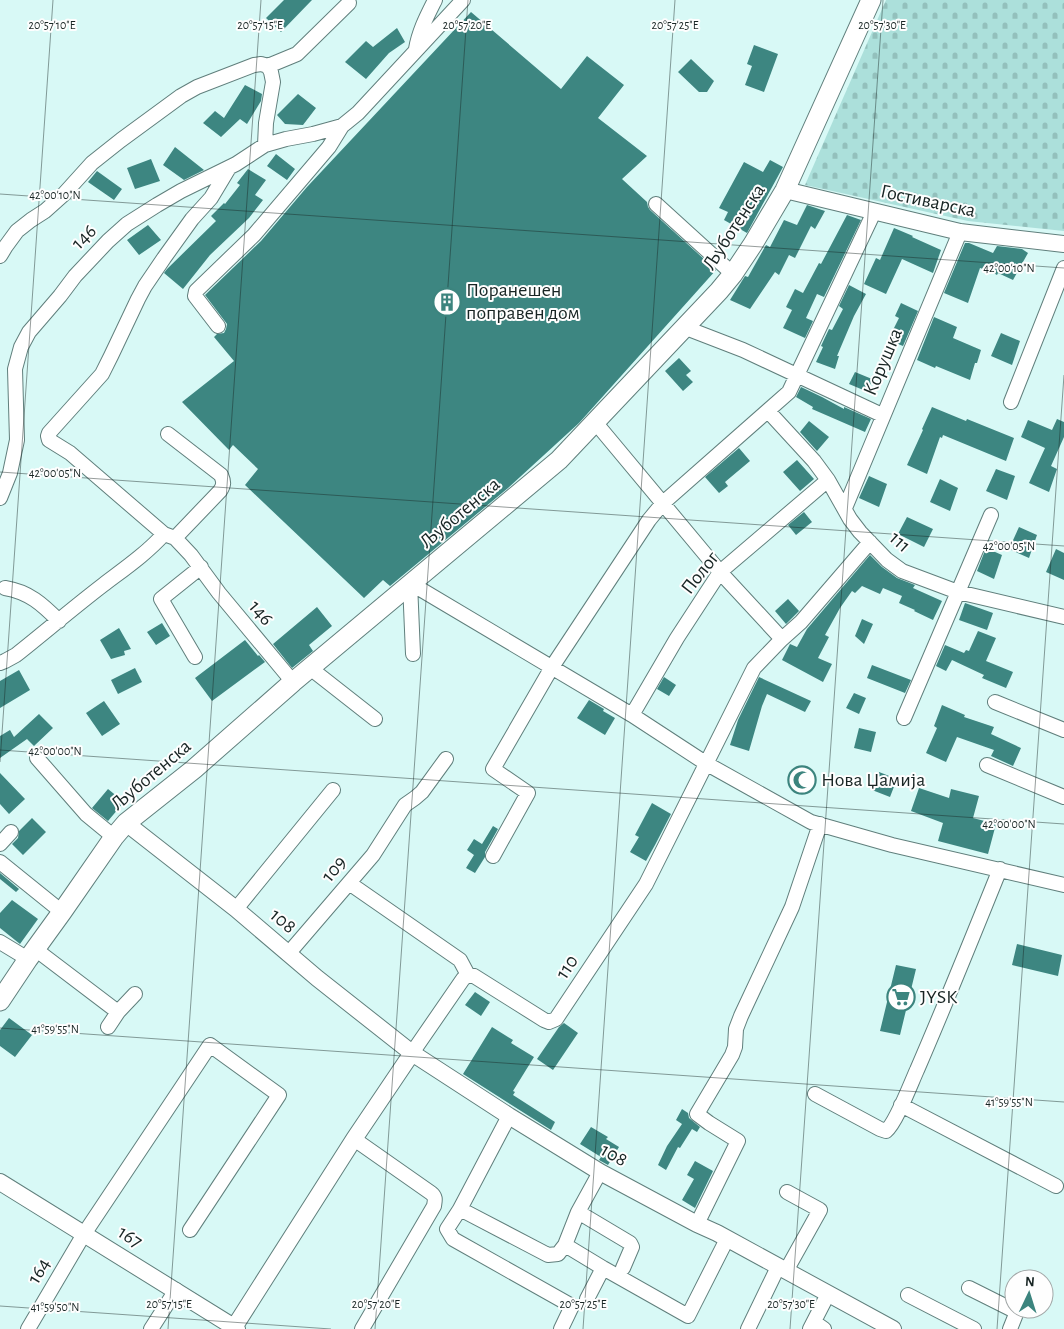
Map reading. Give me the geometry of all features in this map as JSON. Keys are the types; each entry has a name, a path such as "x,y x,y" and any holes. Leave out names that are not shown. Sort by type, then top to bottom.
{"main road":[{"name":"Љуботенска","path":"0,1001 31,954 120,830 194,769 410,583 559,460 686,328 733,274 785,190 871,0"}],"street":[{"path":"415,52 424,21 435,0"},
{"name":"146","path":"218,326 195,296 196,291 254,235 329,147 342,126 358,113 462,0"},
{"path":"0,256 17,231 46,211 92,164 181,96 217,78 254,65 268,66 298,54 349,3"},
{"path":"265,145 266,123 273,82 268,66"},
{"name":"146","path":"0,498 10,473 17,440 15,369 20,347 29,332 60,296 74,276 127,224 165,200 228,168 265,145 342,126"},
{"name":"146","path":"228,168 211,198 192,219 145,286 102,374 48,436 49,440 70,453 192,555 230,606 293,682"},
{"name":"Гостиварска","path":"785,190 960,232 1064,244"},
{"path":"656,204 733,274"},
{"path":"493,856 528,793 493,769 552,667 648,520 663,503 789,392 874,212"},
{"name":"Корушка","path":"845,508 882,415 960,232"},
{"path":"1011,402 1064,268"},
{"path":"686,328 743,350 882,415"},
{"name":"111","path":"768,411 814,461 860,532 887,560 902,571 958,592 1064,617"},
{"path":"595,422 720,572 782,639"},
{"path":"0,662 5,662 16,655 155,544 170,536 220,491 224,481 221,475 168,434"},
{"name":"Полог","path":"632,714 720,572 828,480"},
{"path":"904,718 990,515"},
{"path":"707,764 754,668 801,622 870,542"},
{"path":"195,657 161,598 201,568"},
{"path":"410,583 413,654"},
{"path":"410,583 632,714 707,764 811,822 892,845 1064,884"},
{"path":"6,588 19,590 33,598 59,621"},
{"path":"310,668 375,719"},
{"path":"995,702 1064,730"},
{"path":"37,758 86,814 120,830"},
{"name":"109","path":"288,954 372,854 405,805 422,792 446,759"},
{"name":"110","path":"468,975 474,976 544,1020 549,1022 556,1020 646,884 707,764"},
{"path":"987,765 1064,797"},
{"path":"236,909 333,790"},
{"path":"697,1224 738,1141 697,1114 732,1055 735,1047 736,1029 792,907 820,824"},
{"name":"108","path":"120,830 236,909 288,954 412,1053 509,1116 600,1172 893,1329"},
{"path":"0,844 11,832"},
{"path":"0,862 62,912"},
{"path":"815,1094 880,1129 886,1131 890,1128 902,1105 951,991 1000,869"},
{"path":"235,1328 354,1139 463,979 468,975 460,960 349,883"},
{"path":"0,942 31,954 118,1012"},
{"path":"108,1027 118,1012 135,994"},
{"name":"164","path":"28,1329 84,1234 210,1044 279,1095 190,1230"},
{"path":"902,1105 1056,1186"},
{"path":"509,1116 447,1229 453,1239 572,1306 561,1329"},
{"path":"354,1139 431,1193 435,1199 434,1206 362,1329"},
{"path":"460,1208 548,1254 558,1254 565,1245 578,1212 600,1172"},
{"name":"167","path":"1,1186 84,1234 235,1328"},
{"path":"748,1329 782,1269 820,1210 786,1192"},
{"path":"578,1212 630,1243 632,1247 622,1268"},
{"path":"565,1245 688,1316 727,1239"},
{"path":"587,1299 603,1268"},
{"path":"969,1288 1004,1304"},
{"path":"151,1329 176,1290"},
{"path":"816,1327 828,1294"},
{"path":"908,1295 974,1329"}],"green space":[{"path":"886,0 1064,0 1064,231 968,221 805,185"}],"building":[{"path":"284,0 312,0 281,32 266,18"},
{"name":"Поранешен поправен дом","path":"471,12 561,89 587,56 624,85 598,118 647,156 622,179 647,202 650,210 716,270 579,423 508,488 390,586 383,580 364,598 245,485 258,469 233,445 229,450 182,402 234,361 214,337 217,334 224,333 227,324 205,295 261,241 307,187"},
{"path":"397,28 405,42 389,53 366,79 345,62 366,41 373,47"},
{"path":"754,45 778,54 764,92 745,85 752,66 747,64"},
{"path":"691,59 714,81 707,92 699,92 678,72"},
{"path":"245,85 262,94 261,101 247,124 240,119 221,137 203,123 215,111 224,118"},
{"path":"298,94 316,108 303,125 285,124 277,115"},
{"path":"175,147 204,170 184,180 163,165"},
{"path":"276,154 295,169 287,180 267,166"},
{"path":"151,159 160,181 135,189 127,168"},
{"path":"770,160 783,167 747,233 724,220 728,212 719,208 744,162 763,172"},
{"path":"248,169 266,180 255,195 263,200 249,218 210,255 183,289 164,273 216,221 211,216 225,204 240,185 237,183"},
{"path":"97,171 122,189 114,200 88,182"},
{"path":"807,205 825,211 815,229 811,226 795,258 789,255 779,275 775,272 750,309 730,300 745,276 748,277 766,245 770,247 784,220 797,225"},
{"path":"847,215 861,220 824,297 817,294 806,318 813,321 805,338 783,328 792,310 786,307 795,289 803,293"},
{"path":"148,225 161,240 139,255 127,240"},
{"path":"894,228 941,250 933,273 902,259 886,294 864,284 876,258 880,260"},
{"path":"965,243 993,253 997,246 1022,249 1028,253 1013,280 998,273 997,275 983,267 983,269 980,268 968,303 944,293"},
{"path":"849,285 866,294 854,316 837,356 839,356 835,369 816,362 829,329 832,330 843,309 839,306"},
{"path":"901,303 918,311 903,346 888,340 899,318 895,316"},
{"path":"934,317 957,327 953,338 981,350 970,380 917,360"},
{"path":"1001,333 1020,341 1012,365 991,356"},
{"path":"679,358 691,371 686,375 693,382 683,391 665,371"},
{"path":"855,372 872,379 868,392 849,384"},
{"path":"801,387 844,409 844,407 871,419 865,432 812,409 813,407 796,397"},
{"path":"932,407 1014,438 1006,461 943,435 942,438 940,437 927,474 907,465"},
{"path":"1057,419 1064,422 1064,437 1051,466 1057,469 1049,492 1029,483 1045,448 1021,437 1028,420 1052,430"},
{"path":"809,421 829,437 817,451 800,432"},
{"path":"739,448 750,461 725,482 728,486 719,493 705,477"},
{"path":"797,460 814,479 800,491 783,472"},
{"path":"996,469 1015,476 1007,500 986,491"},
{"path":"869,476 887,484 879,507 859,498"},
{"path":"940,479 958,488 950,511 930,502"},
{"path":"804,512 812,522 796,535 788,525"},
{"path":"907,517 933,529 924,547 898,534"},
{"path":"1019,527 1037,535 1029,558 1009,549"},
{"path":"986,548 1002,555 994,579 977,571"},
{"path":"1056,549 1064,553 1064,580 1046,572"},
{"path":"870,555 897,578 915,585 913,588 942,601 933,620 899,603 902,596 883,588 880,594 862,586 855,593 852,591 825,635 829,637 818,658 832,664 823,682 782,660 790,644 797,647 807,629"},
{"path":"788,599 799,611 786,624 775,611"},
{"path":"965,603 993,613 987,630 959,620"},
{"path":"317,607 332,626 309,645 313,651 292,668 273,644"},
{"path":"862,619 873,624 864,644 855,636"},
{"path":"162,623 170,636 156,645 147,632"},
{"path":"119,628 131,649 124,651 125,655 111,659 100,640"},
{"path":"978,631 996,638 986,661 1013,672 1006,688 982,678 984,675 952,660 946,671 936,666 945,645 964,653 966,650 969,651"},
{"path":"245,640 265,662 212,701 195,678"},
{"path":"872,665 911,680 905,693 867,678"},
{"path":"135,668 142,682 118,694 111,680"},
{"path":"19,670 30,690 0,708 0,681"},
{"path":"664,677 676,685 669,696 657,689"},
{"path":"759,677 811,701 805,712 767,694 749,751 730,745 738,720"},
{"path":"854,693 866,698 859,714 846,708"},
{"path":"589,700 615,718 605,735 577,718"},
{"path":"104,701 120,724 102,736 86,713"},
{"path":"942,705 965,715 964,717 994,727 991,734 1021,748 1013,766 991,756 994,750 957,737 946,762 926,753 937,728 934,726"},
{"path":"39,714 53,728 34,746 27,739 0,758 0,736 10,730 14,737"},
{"path":"859,728 876,732 871,752 854,748"},
{"path":"879,772 897,779 890,797 872,790"},
{"path":"0,773 25,799 9,814 0,804"},
{"path":"919,788 949,798 951,789 979,796 973,818 996,824 988,854 938,841 943,823 911,811"},
{"path":"108,789 124,802 108,821 92,808"},
{"path":"652,803 671,814 646,861 630,852 639,837 635,835"},
{"path":"32,818 46,832 23,855 12,844 18,838 19,831"},
{"path":"493,826 498,829 475,873 466,868 474,855 467,850 474,839 482,844"},
{"path":"0,873 19,889 16,892 0,879"},
{"path":"12,900 38,919 20,944 0,928 0,913"},
{"path":"1017,944 1062,955 1058,976 1012,965"},
{"path":"896,965 916,969 900,1035 880,1031"},
{"path":"475,992 490,1002 481,1016 465,1005"},
{"path":"9,1018 32,1035 15,1057 0,1046 0,1030"},
{"path":"564,1023 578,1033 553,1070 537,1059 559,1027"},
{"path":"492,1027 513,1040 511,1043 534,1057 513,1091 515,1092 513,1095 555,1122 551,1130 463,1074"},
{"path":"682,1109 700,1127 697,1132 692,1129 680,1148 678,1147 666,1170 658,1165 667,1146 682,1124 676,1120"},
{"path":"591,1127 608,1137 606,1139 619,1147 608,1165 599,1160 601,1157 580,1144"},
{"path":"695,1161 713,1171 695,1208 682,1200 694,1179 687,1175"}],"place":[{"name":"Поранешен поправен дом","path":"447,302"},
{"name":"Нова Џамија","path":"802,780"},
{"name":"JYSK","path":"901,997"}]}
